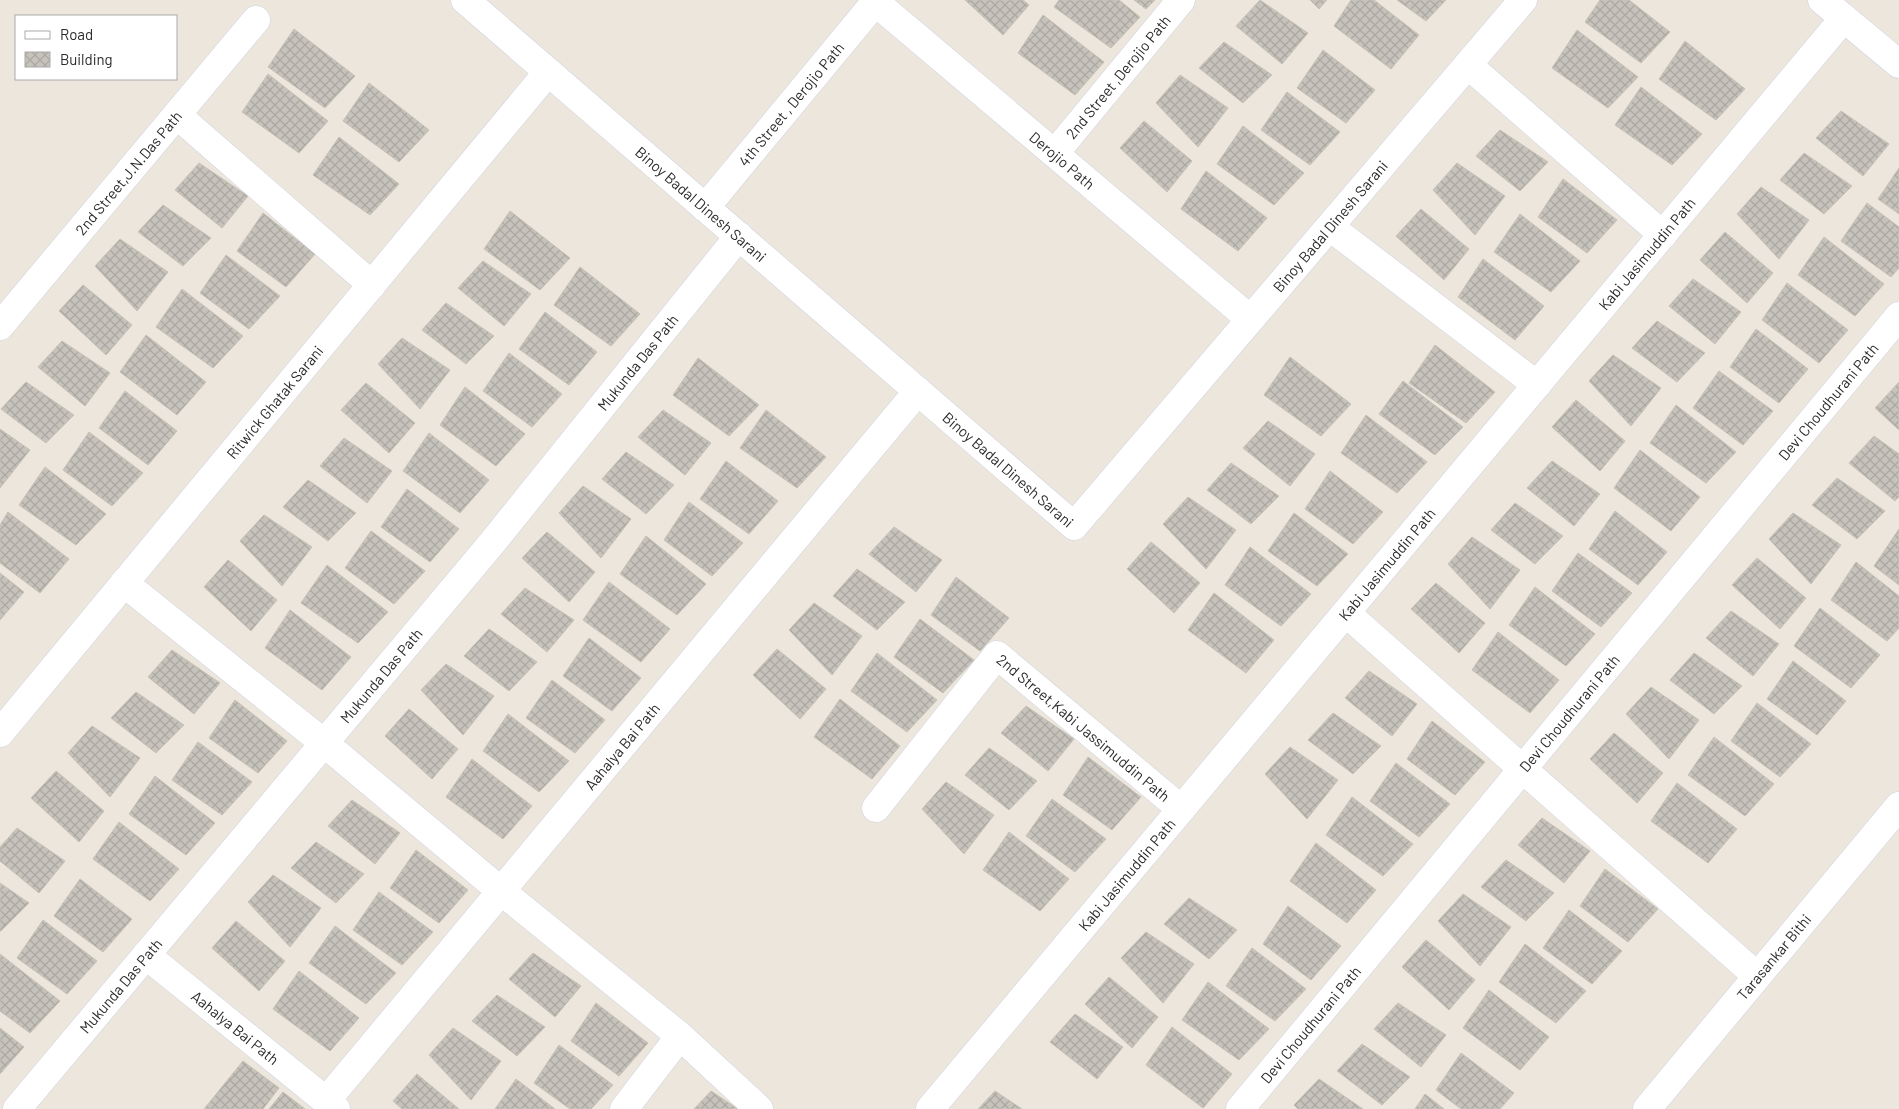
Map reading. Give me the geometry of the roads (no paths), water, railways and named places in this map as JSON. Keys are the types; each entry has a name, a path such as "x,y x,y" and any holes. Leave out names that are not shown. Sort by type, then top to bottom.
{"street":[{"name":"Binoy Badal Dinesh Sarani","path":"465,0 1074,526 1523,0"},
{"name":"2nd Street ,Derojio Path","path":"1055,153 1181,0"},
{"path":"1822,0 1899,64"},
{"name":"Derojio Path","path":"875,1 1250,319"},
{"name":"4th Street , Derojio Path","path":"706,208 875,1"},
{"name":"Kabi Jasimuddin Path","path":"930,1109 1844,18"},
{"name":"2nd Street,J.N.Das Path","path":"0,326 256,20"},
{"path":"1468,65 1663,235"},
{"name":"Ritwick Ghatak Sarani","path":"0,732 548,72"},
{"path":"177,115 372,285"},
{"path":"1330,227 1537,385"},
{"name":"Mukunda Das Path","path":"17,1109 492,542 739,236"},
{"name":"Devi Choudhurani Path","path":"1240,1109 1899,316"},
{"name":"Aahalya Bai Path","path":"146,955 331,1105 501,891 918,391"},
{"path":"124,583 324,744 680,1036 759,1109"},
{"path":"1346,613 1757,976"},
{"name":"2nd Street,Kabi Jassimuddin Path","path":"876,808 997,655 1181,809"},
{"name":"Tarasankar Bithi","path":"1647,1109 1899,806"},
{"path":"624,1109 680,1036"}]}
